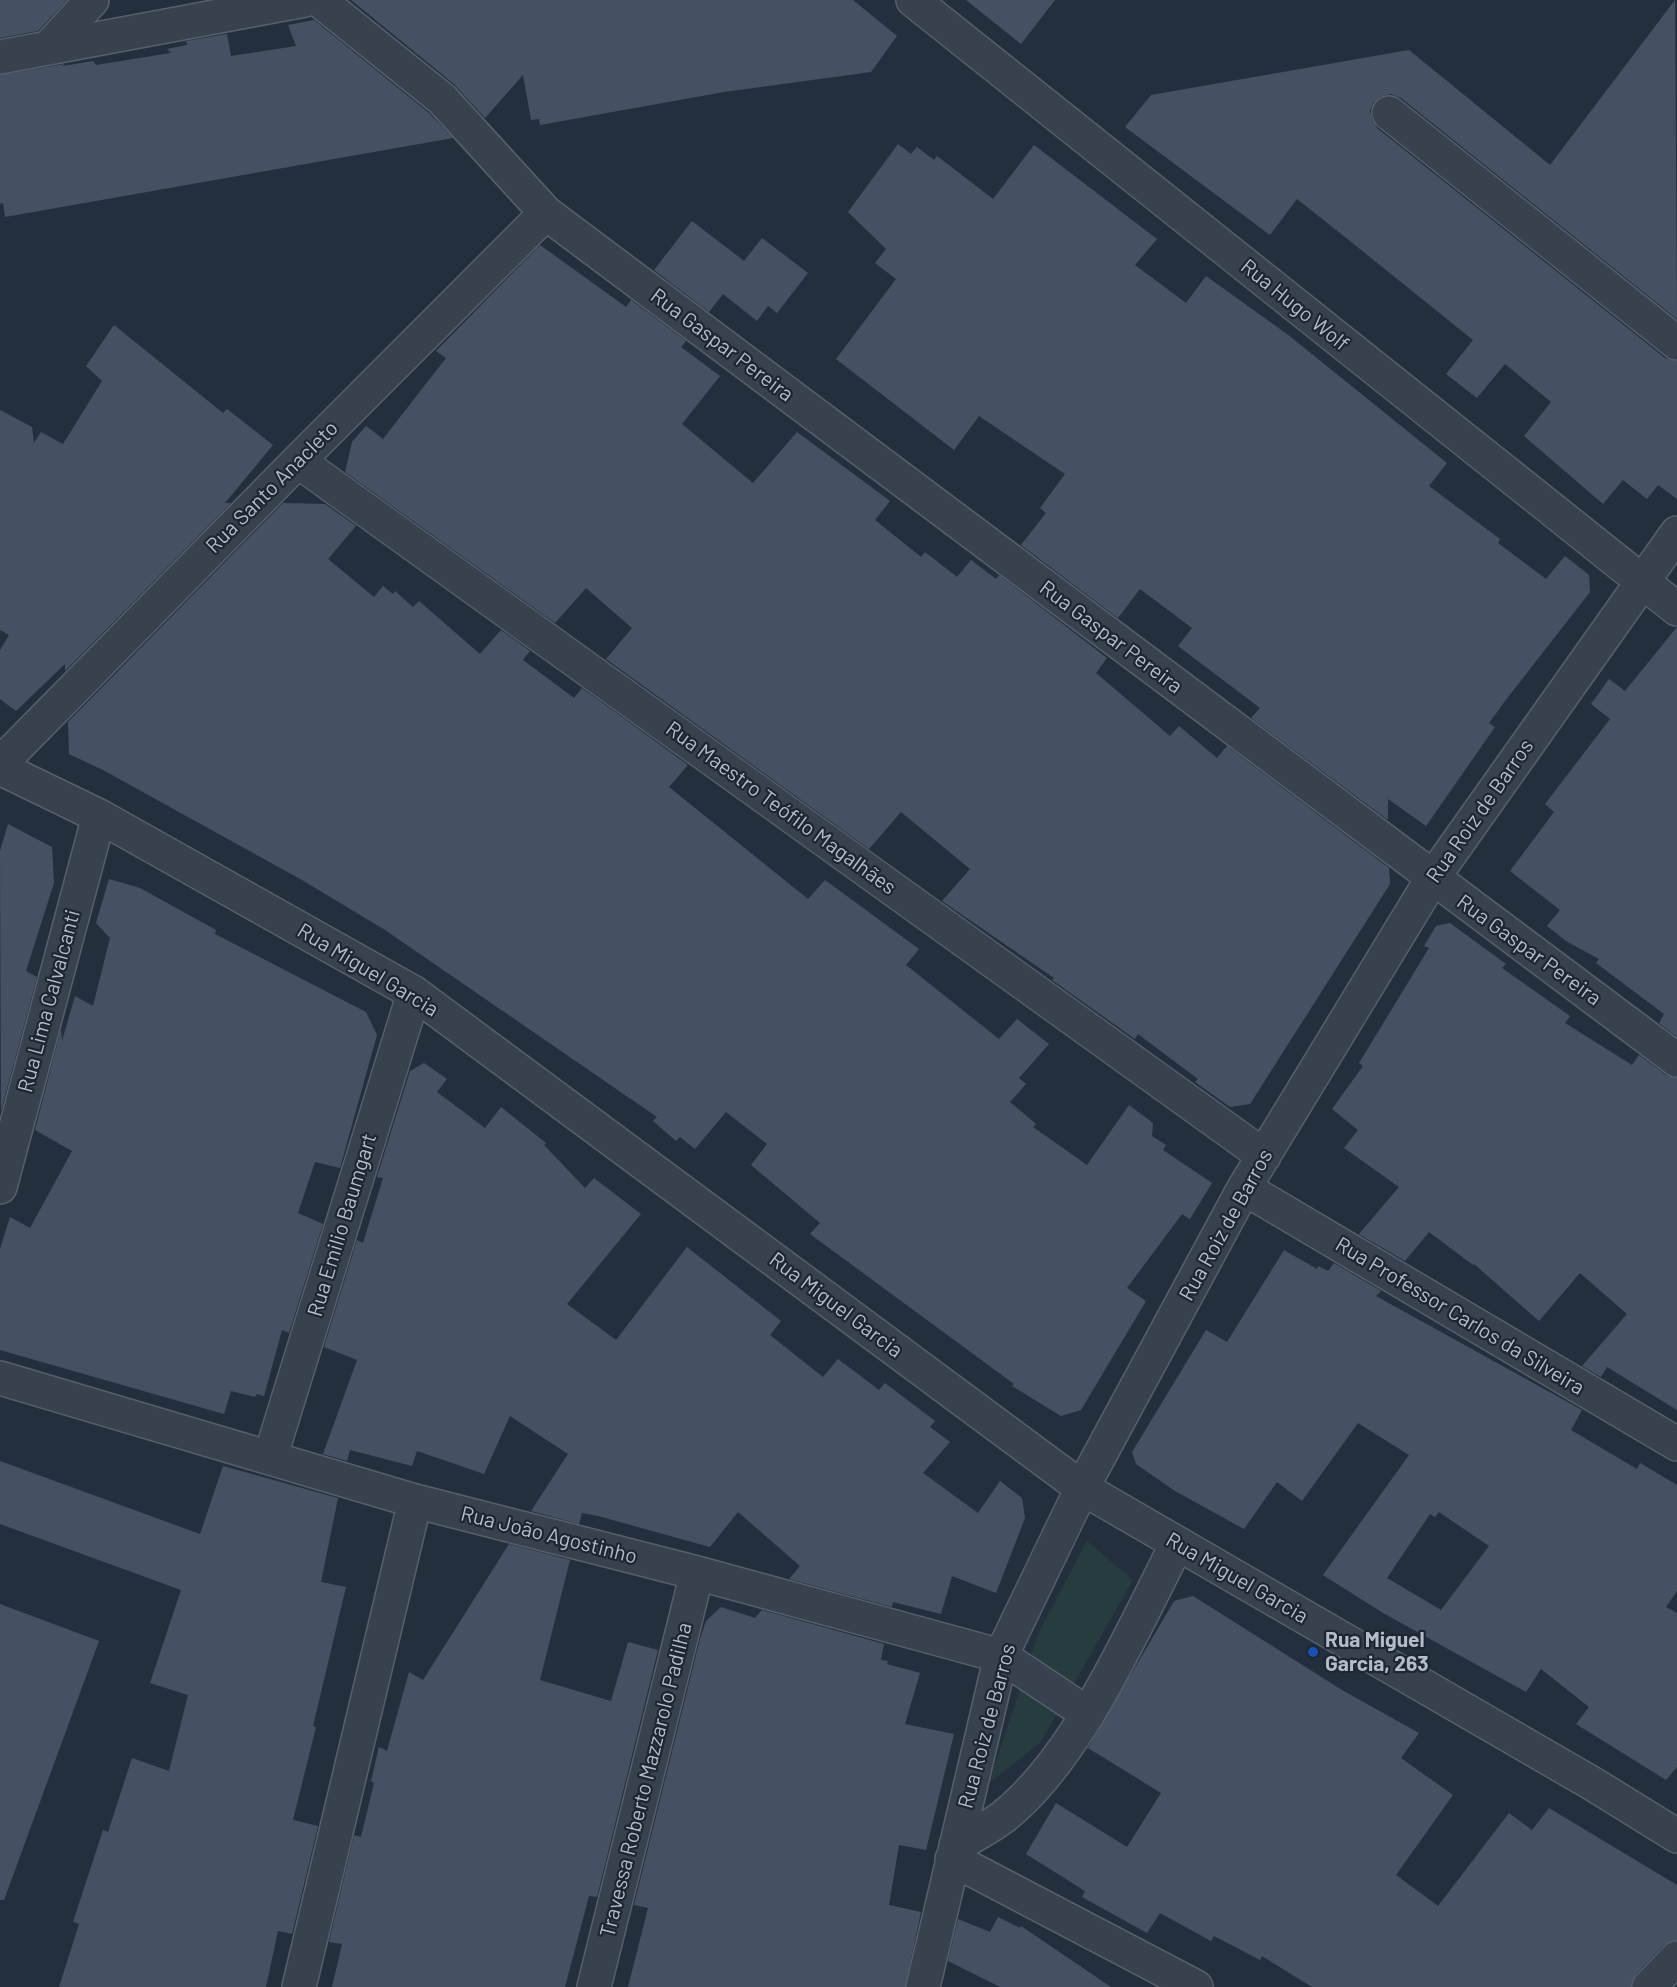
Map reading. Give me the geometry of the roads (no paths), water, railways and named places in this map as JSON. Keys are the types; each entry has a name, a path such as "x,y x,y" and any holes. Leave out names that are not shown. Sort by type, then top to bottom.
{"street":[{"path":"48,48 92,0"},
{"path":"0,57 305,0"},
{"name":"Rua Gaspar Pereira","path":"319,0 442,99 546,213 1432,879 1677,1060"},
{"name":"Rua Hugo Wolf","path":"913,0 1677,609"},
{"path":"1389,113 1677,343"},
{"name":"Rua Santo Anacleto","path":"0,766 298,460 546,213"},
{"name":"Rua Maestro Teófilo Magalhães","path":"298,460 1264,1156"},
{"name":"Rua Roiz de Barros","path":"923,1987 1001,1656 1082,1488 1244,1188 1432,879 1677,533"},
{"name":"Rua Miguel Garcia","path":"0,766 99,816 414,993 1082,1488 1582,1778 1677,1836"},
{"name":"Rua Lima Calvalcanti","path":"0,1187 99,816"},
{"name":"Rua Emilio Baumgart","path":"270,1458 414,993"},
{"name":"Rua Professor Carlos da Silveira","path":"1244,1188 1677,1444"},
{"name":"Rua João Agostinho","path":"0,1378 415,1501 697,1573 1001,1656 1088,1714"},
{"path":"299,1987 415,1501"},
{"path":"1177,1544 1088,1714 1044,1776 1005,1816 954,1852 1196,1987"},
{"name":"Travessa Roberto Mazzarolo Padilha","path":"594,1987 697,1573"},
{"path":"1649,1987 1677,1958"}],"place":[{"name":"Rua Miguel Garcia, 263","path":"1313,1652"}]}
